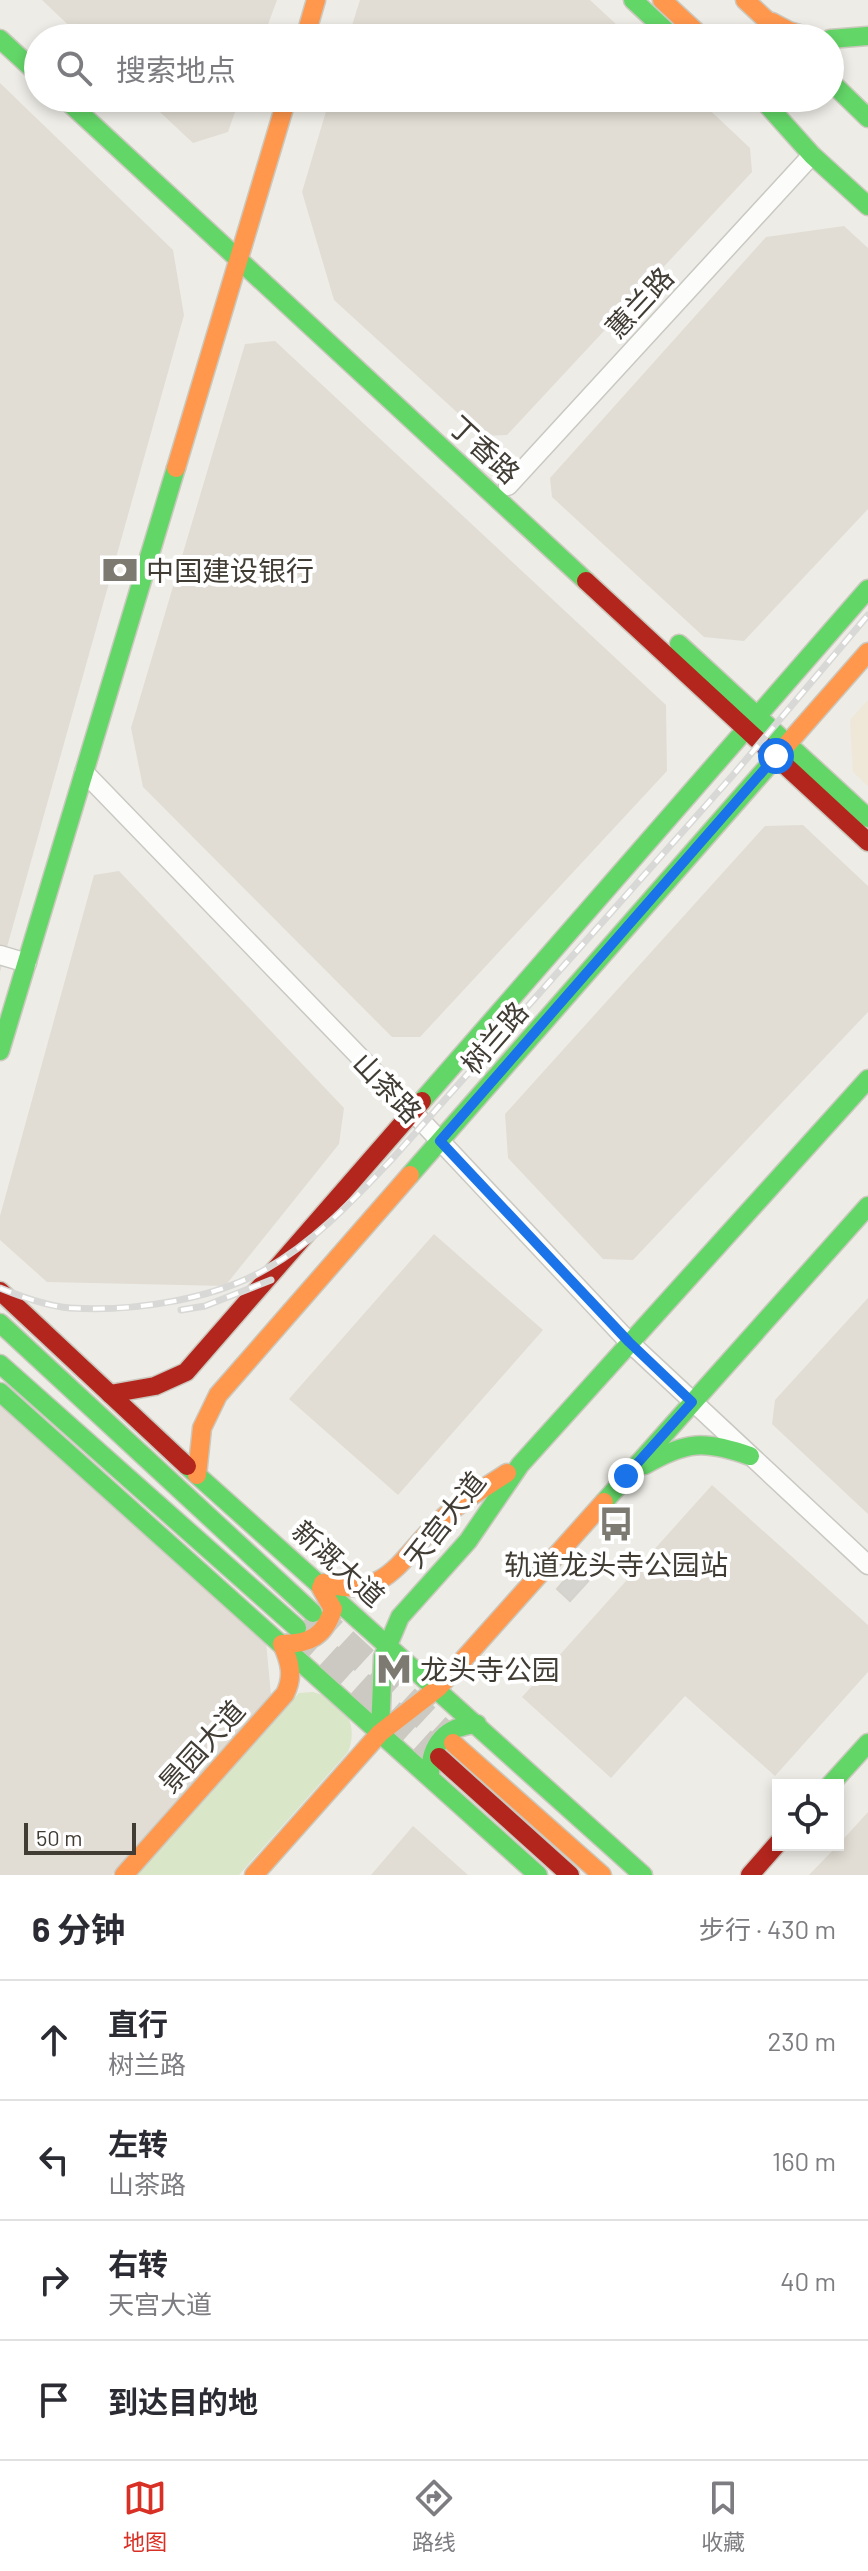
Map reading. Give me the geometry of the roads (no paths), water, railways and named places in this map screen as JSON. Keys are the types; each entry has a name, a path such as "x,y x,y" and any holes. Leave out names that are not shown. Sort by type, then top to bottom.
{"street":[{"path":"309,24 316,0"},
{"path":"633,0 659,24"},
{"path":"662,0 688,24"},
{"path":"745,0 771,24"},
{"path":"755,0 764,18 776,24"},
{"path":"0,18 24,40"},
{"path":"844,38 868,36"},
{"path":"0,39 24,61"},
{"path":"844,95 868,118"},
{"name":"丁香路","path":"80,112 508,486 753,724"},
{"name":"丁香路","path":"101,112 241,251 753,724 868,818"},
{"path":"0,1051 283,112"},
{"path":"760,112 868,206"},
{"path":"774,112 812,155"},
{"name":"蕙兰路","path":"508,486 812,155"},
{"path":"110,1394 155,1386 186,1372 868,589"},
{"name":"树兰路","path":"197,1475 202,1428 218,1395 868,652"},
{"name":"丁香路","path":"782,750 868,842"},
{"name":"山茶路","path":"84,772 413,1112 629,1342 868,1565"},
{"path":"0,955 27,963"},
{"name":"天宫大道","path":"380,1733 382,1669 387,1643 400,1617 468,1541 520,1465 868,1079"},
{"path":"254,1875 380,1733 438,1688 868,1206"},
{"name":"新溉大道","path":"0,1291 197,1475 643,1875"},
{"name":"新溉大道","path":"0,1323 313,1613"},
{"path":"0,1364 297,1628"},
{"path":"0,1392 538,1875"},
{"path":"626,1476 670,1450 700,1442 722,1445 750,1456"},
{"path":"314,1579 338,1590 350,1591 377,1583 444,1516 520,1465"},
{"path":"282,1644 302,1645 316,1638 329,1625 333,1609 314,1579"},
{"name":"景园大道","path":"124,1875 285,1694 292,1673 291,1661 282,1644"},
{"path":"431,1779 429,1762 435,1745 449,1730 464,1724 477,1724"},
{"path":"453,1743 602,1875"},
{"path":"835,1779 868,1743"},
{"path":"439,1757 570,1875"},
{"path":"750,1875 772,1850"}],"tunnel":[{"path":"313,1613 453,1743"},
{"path":"297,1628 439,1757"}],"railway":[{"path":"0,1288 35,1301 70,1308 145,1306 222,1289 266,1269 302,1245 334,1218 394,1157 733,775 868,615"},
{"path":"181,1310 205,1306 271,1280"}],"place":[{"name":"中国建设银行","path":"120,570"},
{"name":"轨道龙头寺公园站","path":"616,1524"},
{"name":"龙头寺公园","path":"394,1669"}]}
